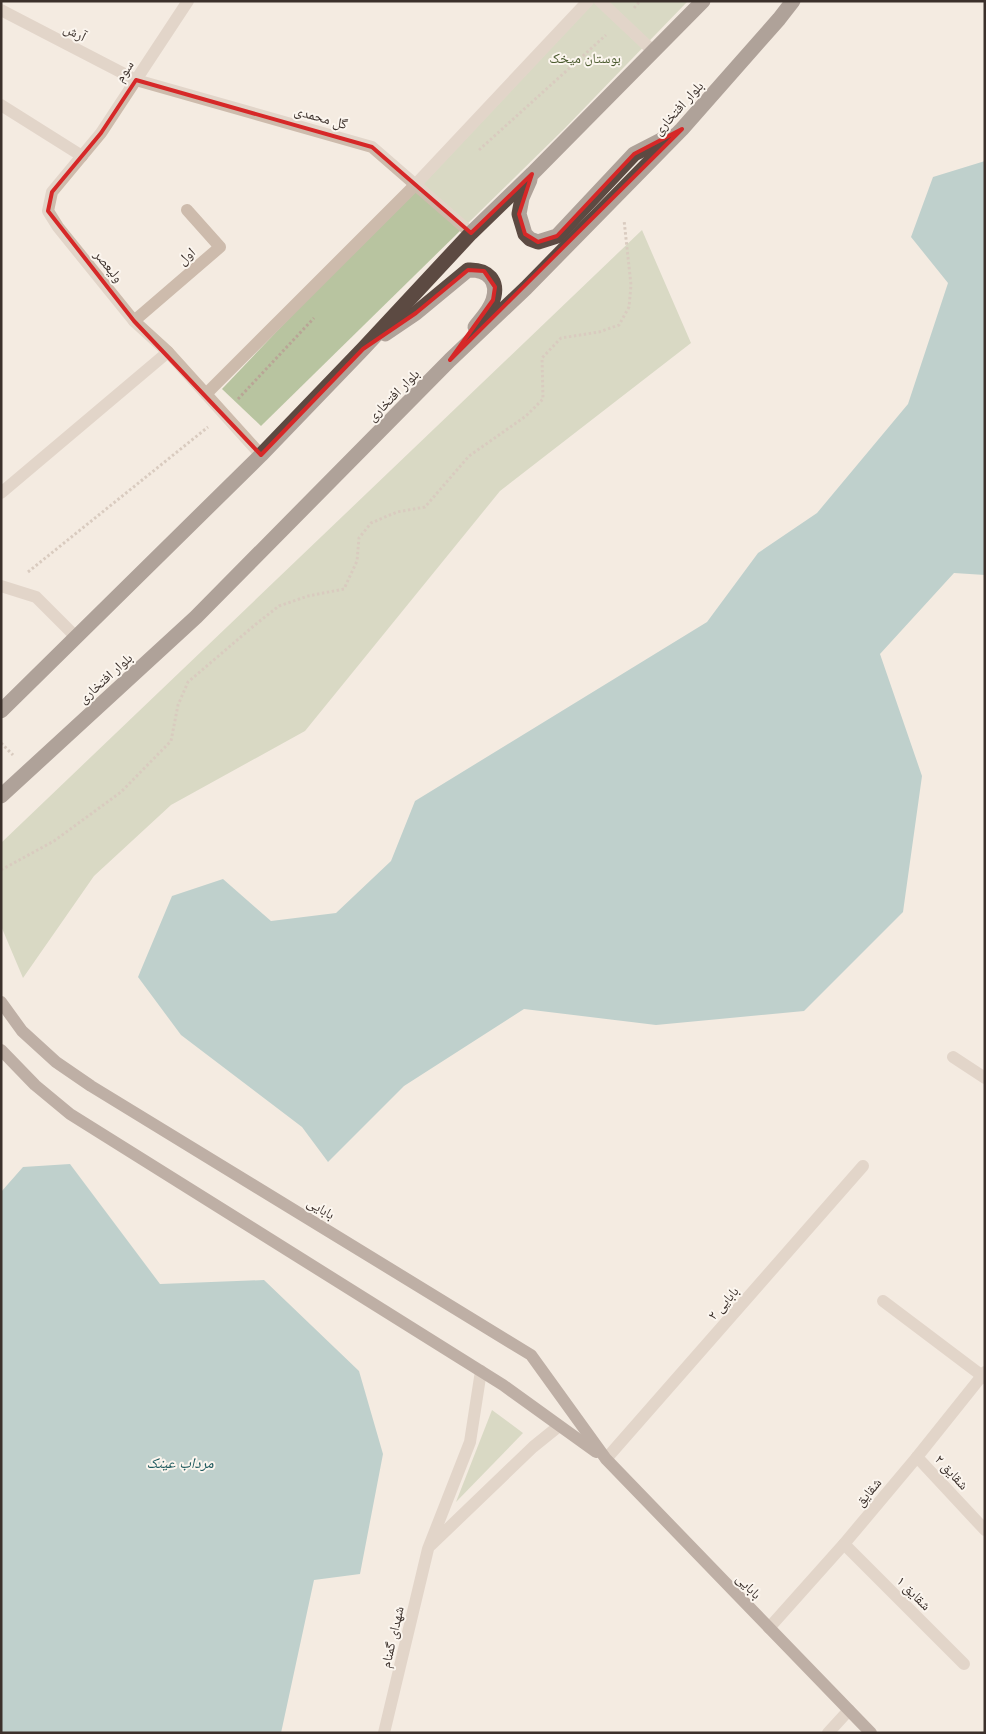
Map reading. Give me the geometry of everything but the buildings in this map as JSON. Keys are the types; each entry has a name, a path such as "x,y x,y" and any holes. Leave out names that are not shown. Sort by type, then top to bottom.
{"highway":[{"path":"1,711 261,455 471,233 654,52 702,1"},
{"name":"بلوار افتخاری","path":"1,796 196,617 450,360 526,288 682,129 793,1"},
{"path":"532,174 522,198 519,214 525,234 530,239 538,242 557,236 634,154 682,129"},
{"path":"363,349 416,314 468,270 478,269 484,271 489,275 495,287 493,300 486,313 450,360"}],"main road":[{"name":"بابایی","path":"1,1002 22,1031 56,1062 91,1086 531,1355 606,1459 871,1733"},
{"name":"بابایی","path":"2,1052 35,1085 70,1114 503,1385 606,1459"}],"street":[{"name":"سوم","path":"82,156 101,133 188,1"},
{"path":"206,394 415,185 588,1"},
{"path":"600,1 654,52"},
{"name":"آرش","path":"1,10 136,80"},
{"name":"گل محمدی","path":"136,80 372,147 471,233"},
{"path":"1,105 82,156"},
{"name":"ولیعصر","path":"82,156 52,192 48,211 58,227 134,321 168,352 261,455"},
{"name":"اول","path":"134,321 220,247 187,210"},
{"path":"1,493 168,352"},
{"path":"1,586 36,597 76,637"},
{"path":"953,1057 985,1078"},
{"name":"بابایی ۲","path":"606,1459 863,1166"},
{"path":"883,1301 984,1375"},
{"name":"شهدای گمنام","path":"384,1733 428,1549 470,1442 481,1371"},
{"name":"شقایق","path":"769,1628 844,1544 984,1375"},
{"path":"428,1549 532,1447 559,1426"},
{"name":"شقایق ۲","path":"917,1457 985,1530"},
{"name":"شقایق ۱","path":"844,1544 964,1664"},
{"path":"828,1733 849,1710"}],"path":[{"path":"1,870 54,841 122,792 171,741 178,705 188,682 256,624 279,606 308,596 344,589 357,561 359,538 371,523 397,512 426,507 469,456 526,416 543,399 542,358 561,338 599,332 619,325 629,307 631,285 621,192"}],"highlighted area":[{"path":"136,80 372,147 471,233 532,174 519,214 525,234 538,242 557,236 634,154 682,129 450,360 493,300 495,287 484,271 468,270 416,313 363,349 261,455 134,321 48,211 52,192 101,133"}],"green space":[{"name":"بوستان میخک","path":"591,1 688,1 564,129 261,426 222,389"},
{"path":"642,230 691,343 500,491 305,731 171,805 94,876 23,978 1,926 1,843"},
{"path":"492,1410 523,1433 456,1502"}],"water":[{"path":"985,161 985,575 954,573 880,654 922,776 903,912 804,1011 656,1025 524,1009 404,1086 328,1162 302,1127 181,1035 138,977 172,896 223,879 271,921 336,913 391,861 415,801 707,622 758,553 817,513 908,404 948,283 911,237 933,177"},
{"name":"مرداب عینک","path":"70,1164 160,1284 264,1280 359,1371 383,1454 360,1574 314,1580 281,1733 1,1733 1,1192 23,1167"}]}
